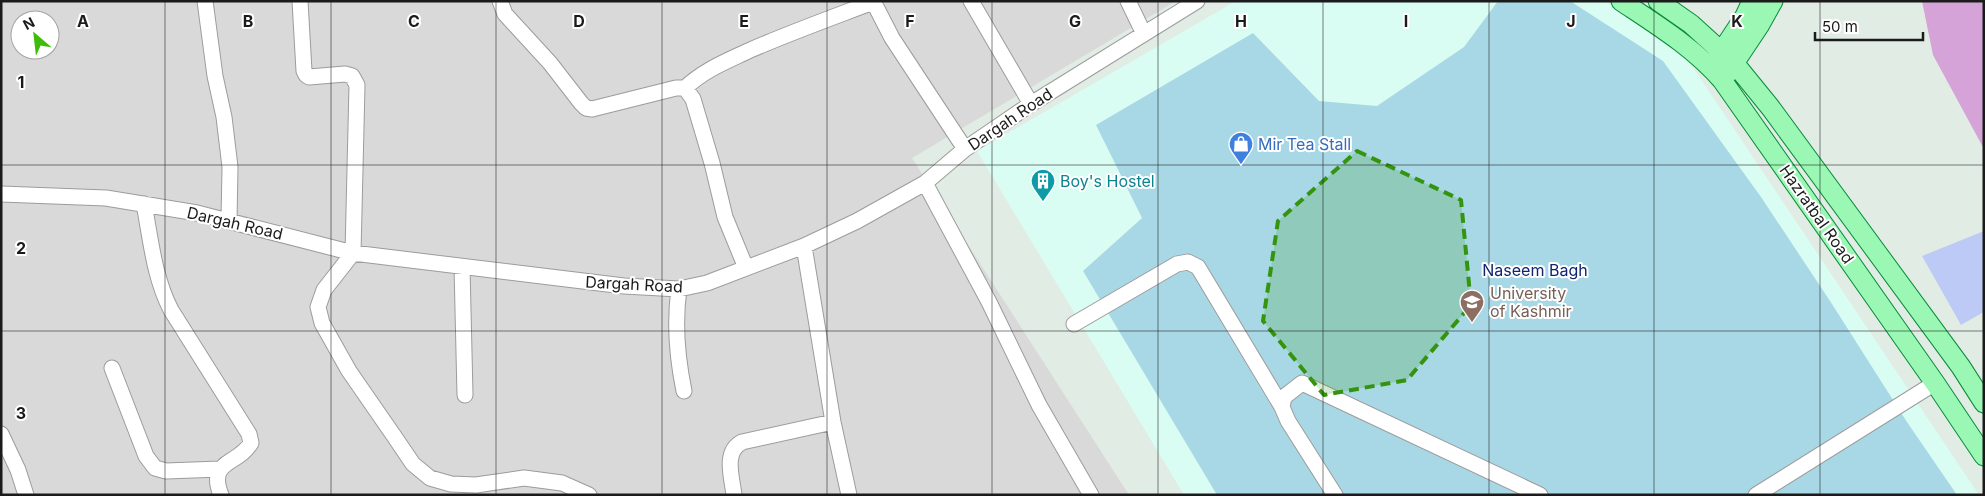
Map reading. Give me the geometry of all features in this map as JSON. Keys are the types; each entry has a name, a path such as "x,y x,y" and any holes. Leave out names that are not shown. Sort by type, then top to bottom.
{"main road":[{"name":"Hazratbal Road","path":"1621,1 1680,40 1716,74 1935,383 1984,456"},
{"name":"Hazratbal Road","path":"1658,1 1691,24 1722,51 1770,107 1962,367 1984,403"},
{"path":"1716,74 1722,51 1745,16 1752,1"},
{"path":"1716,74 1735,64 1773,1"},
{"path":"1935,383 1962,367"}],"street":[{"path":"205,1 230,167 229,220"},
{"path":"300,1 304,71 306,75 309,77 344,74 352,76 357,85 353,253 324,290 318,307 322,323 350,371 413,464 430,478 477,490 524,478 562,483 589,495"},
{"path":"500,1 505,14 550,63 586,108 600,109 676,88 685,88 697,77 726,61 764,44 873,2 892,38 965,149"},
{"path":"971,1 1032,104"},
{"path":"1128,1 1144,34"},
{"name":"Dargah Road","path":"1,194 106,198 229,220 353,253 624,286 679,289 707,283 804,246 857,221 925,183 965,149 1032,104 1197,1"},
{"path":"685,88 693,99 726,217 746,268"},
{"path":"925,183 989,302 1040,405 1091,495"},
{"path":"144,204 156,275 161,291 249,434 251,443 247,450 224,463 220,469 218,488 221,495"},
{"path":"804,246 833,422 849,495"},
{"path":"1074,324 1177,264 1188,262 1198,267 1282,407 1288,422 1335,495"},
{"path":"462,267 465,395"},
{"path":"679,289 676,326 678,363 684,391"},
{"path":"112,368 146,456 155,468 166,471 220,469"},
{"path":"1282,407 1284,397 1302,383 1540,495"},
{"path":"1756,495 1935,383"},
{"path":"734,495 730,453 735,446 742,442 833,422"},
{"path":"1,434 18,470 26,495"}],"highlighted area":[{"path":"1357,151 1461,200 1471,305 1407,380 1324,395 1263,321 1278,221"}],"shaded area":[{"path":"1,1 1176,1 912,158 1129,495 1,495"},
{"name":"Naseem Bagh","path":"1236,1 1604,1 1678,45 1979,495 1184,495 977,151"},
{"path":"1922,1 1984,1 1984,149 1933,55"},
{"path":"1984,231 1984,308 1982,313 1961,325 1922,256"}],"green space":[{"name":"Naseem Bagh","path":"1498,1 1570,1 1663,61 1761,197 1907,422 1957,495 1217,495 1083,271 1142,218 1096,125 1253,33 1319,101 1377,106 1464,47"}],"place":[{"name":"Mir Tea Stall","path":"1241,165"},
{"name":"Boy's Hostel","path":"1043,202"},
{"name":"University of Kashmir","path":"1472,323"}]}
